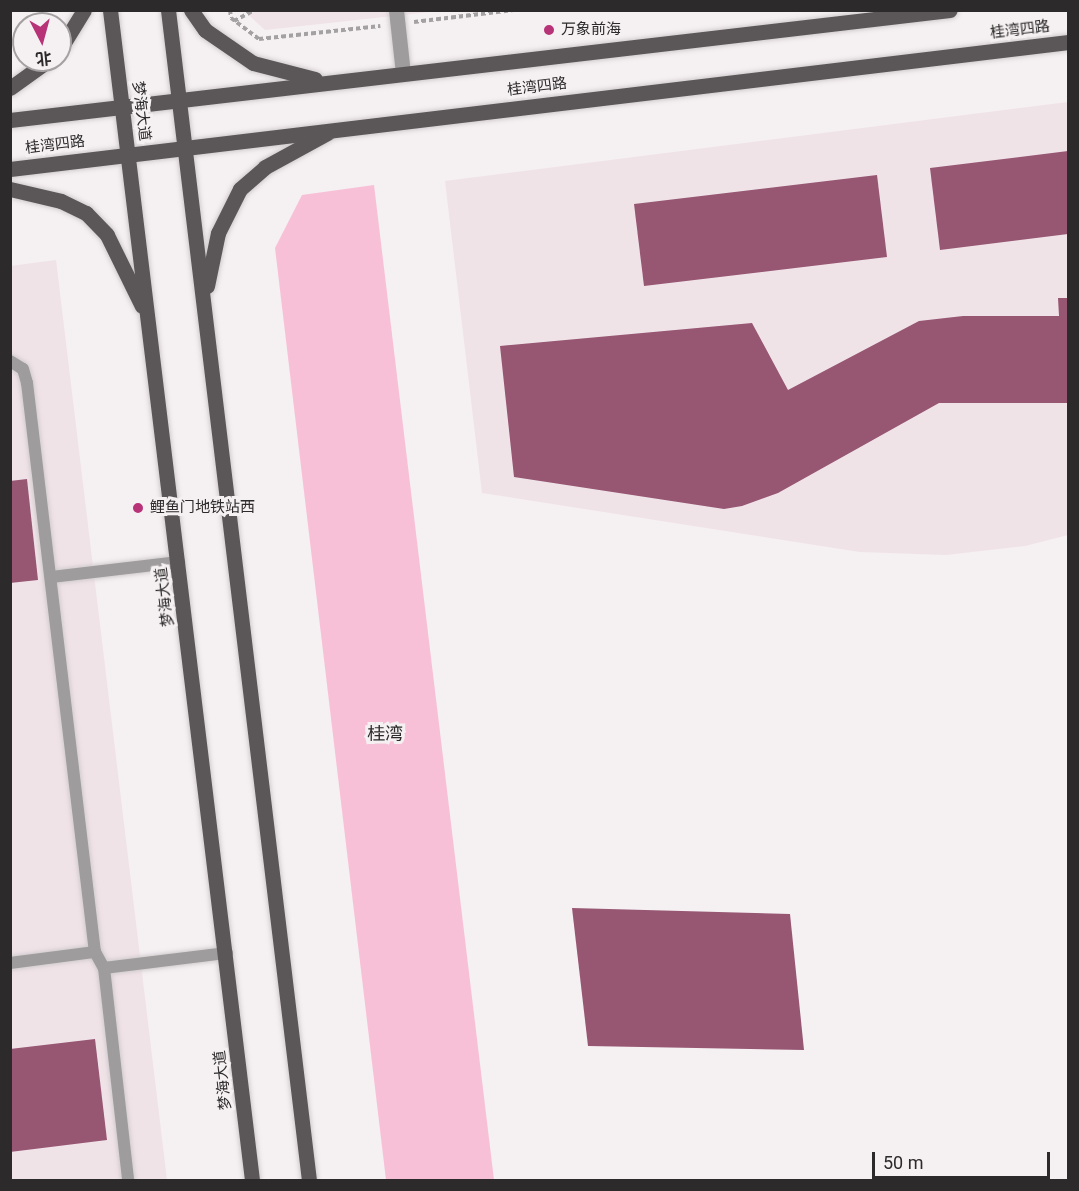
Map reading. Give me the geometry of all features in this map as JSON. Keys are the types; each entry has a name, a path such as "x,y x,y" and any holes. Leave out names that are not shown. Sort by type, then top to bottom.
{"main road":[{"path":"72,30 84,10"},
{"name":"梦海大道","path":"110,10 227,953 251,1179"},
{"path":"168,10 309,1177"},
{"path":"191,10 205,30 252,63 330,82"},
{"name":"桂湾四路","path":"11,119 950,10"},
{"name":"桂湾四路","path":"10,169 1068,42"},
{"path":"10,88 32,72"},
{"path":"204,298 218,233 240,189 265,167 335,129"},
{"path":"10,189 61,201 86,213 107,235 124,263 150,325"}],"street":[{"path":"397,17 403,73"}],"lane":[{"path":"10,361 19,364 26,376 95,952 104,968 129,1180"},
{"path":"51,577 179,562"},
{"path":"10,963 95,952"},
{"path":"104,968 227,953"}],"path":[{"path":"230,10 234,21 259,39 397,17 513,10"},
{"path":"234,21 255,10"}],"shaded area":[{"path":"244,11 439,11 265,30"},
{"path":"1068,102 1068,535 1025,546 946,555 860,552 482,493 445,181"},
{"path":"374,185 494,1180 386,1180 275,248 302,195"},
{"path":"56,260 167,1180 11,1180 10,266"}],"building":[{"path":"1068,151 1068,234 940,250 930,168"},
{"path":"877,175 887,257 644,286 634,204"},
{"path":"1058,298 1068,298 1068,403 939,403 778,493 742,506 724,509 514,477 500,346 752,323 788,390 919,321 963,316 1059,316"},
{"path":"27,479 38,580 10,583 10,481"},
{"path":"572,908 790,914 804,1050 588,1046"},
{"path":"95,1039 107,1140 10,1152 10,1049"}],"place":[{"name":"万象前海","path":"549,30"},
{"name":"鲤鱼门地铁站西","path":"138,508"}],"district":[{"name":"桂湾","path":"385,734"}]}
